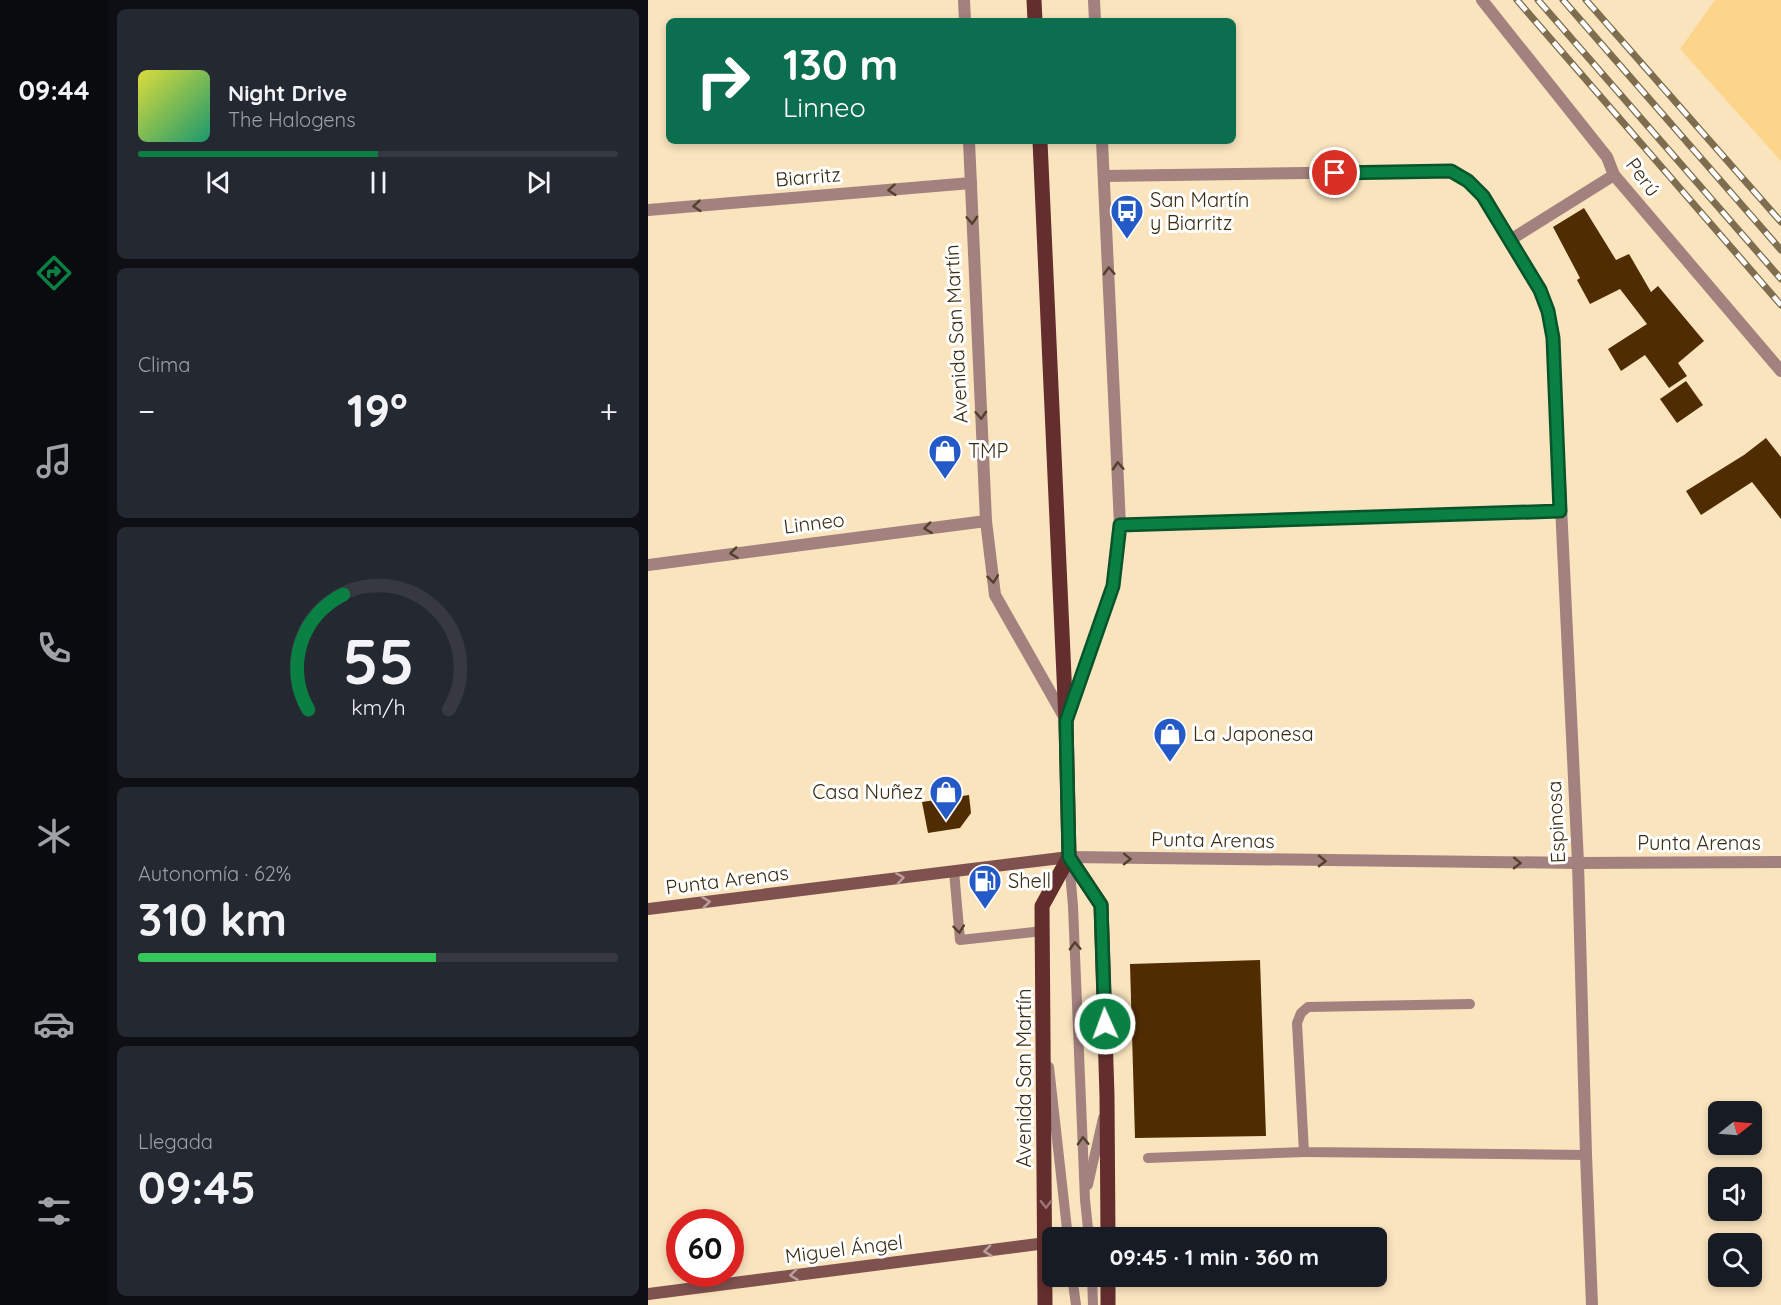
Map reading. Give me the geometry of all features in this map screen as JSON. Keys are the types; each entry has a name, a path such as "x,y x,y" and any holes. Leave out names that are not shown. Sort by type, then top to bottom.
{"main road":[{"path":"1034,0 1035,18"},
{"name":"Avenida San Martín","path":"1040,144 1066,721 1069,857 1042,906 1046,1227"},
{"path":"1069,857 1101,905 1107,1096 1108,1227"},
{"name":"Avenida San Martín","path":"1046,1287 1046,1305"},
{"path":"1108,1287 1108,1305"}],"street":[{"path":"964,0 965,18"},
{"path":"1094,0 1095,18"},
{"name":"Perú","path":"1482,0 1606,157 1614,175 1781,371"},
{"name":"Avenida San Martín","path":"969,144 986,520 995,595 1066,721"},
{"name":"Avenida San Martín","path":"1066,721 1113,586 1120,525 1102,144"},
{"path":"1104,176 1451,171 1468,181 1483,196 1510,240 1614,175"},
{"name":"Biarritz","path":"648,210 971,183"},
{"name":"Espinosa","path":"1510,240 1540,290 1548,311 1553,338 1578,863 1592,1305"},
{"path":"1120,525 1560,511"},
{"name":"Linneo","path":"648,565 986,520"},
{"name":"Punta Arenas","path":"648,909 1069,857 1578,863 1781,862"},
{"name":"Miguel Ángel","path":"648,1294 1042,1244"}],"lane":[{"path":"1069,857 1074,918 1088,1227"},
{"path":"954,871 960,939 1043,931"},
{"path":"1304,1152 1297,1023 1301,1013 1308,1007 1470,1004"},
{"path":"1044,1019 1067,1227"},
{"path":"1085,1200 1107,1096"},
{"path":"1148,1158 1304,1152 1586,1155"},
{"path":"1074,1287 1076,1305"},
{"path":"1092,1287 1093,1305"}],"shaded area":[{"path":"1715,0 1781,0 1781,161 1680,49"}],"building":[{"path":"1584,208 1616,260 1629,254 1651,292 1658,286 1704,341 1678,363 1687,376 1669,388 1645,355 1621,371 1608,349 1647,324 1620,289 1590,304 1577,280 1580,278 1553,227"},
{"path":"1686,381 1703,405 1677,423 1660,399"},
{"path":"1766,438 1781,457 1781,519 1752,482 1701,515 1686,491 1744,455"},
{"name":"Casa Nuñez","path":"969,795 971,813 960,828 928,833 922,802"},
{"path":"1260,960 1266,1136 1135,1138 1130,964"}],"railway":[{"path":"1517,0 1781,305"},
{"path":"1538,0 1781,279"},
{"path":"1563,0 1781,250"},
{"path":"1586,0 1781,222"}],"place":[{"name":"San Martín y Biarritz","path":"1127,240"},
{"name":"TMP","path":"945,480"},
{"name":"La Japonesa","path":"1170,763"},
{"name":"Casa Nuñez","path":"946,821"},
{"name":"Shell","path":"985,910"}],"route":[{"path":"1105,1024 1101,905 1069,857 1066,721 1113,586 1120,525 1560,511 1553,338 1548,311 1540,290 1483,196 1468,181 1451,171 1335,173"}]}
